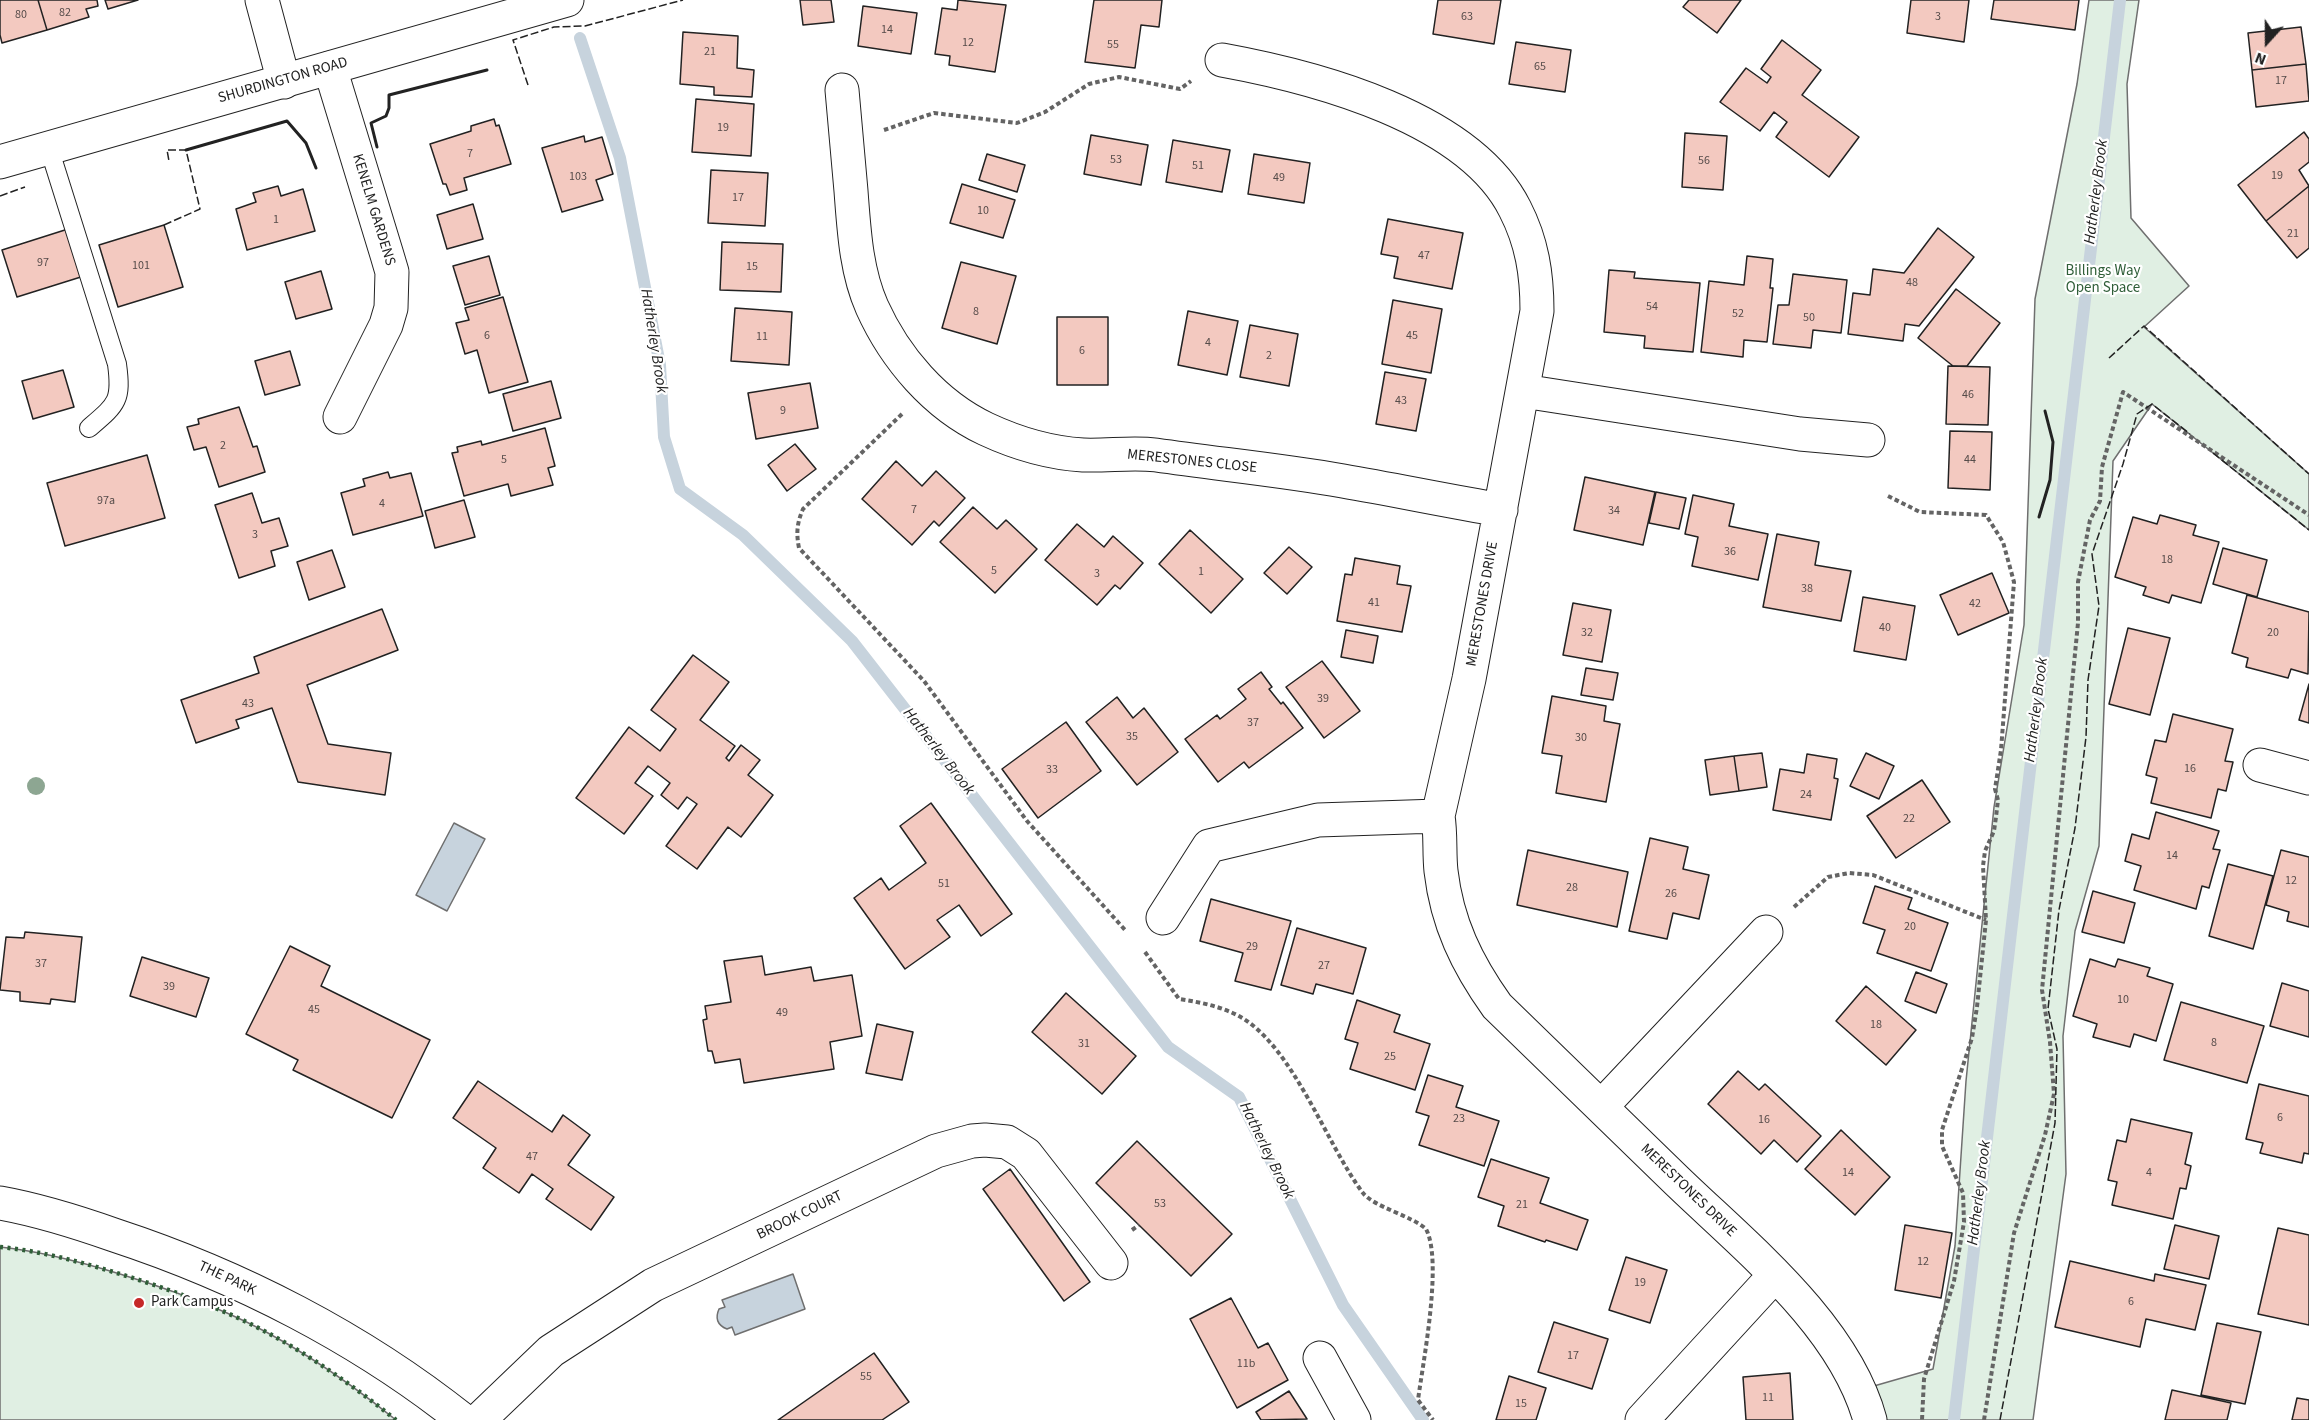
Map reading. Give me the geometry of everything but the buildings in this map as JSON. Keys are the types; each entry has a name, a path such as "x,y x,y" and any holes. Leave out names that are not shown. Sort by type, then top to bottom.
{"street":[{"path":"262,0 284,81"},
{"name":"SHURDINGTON ROAD","path":"0,162 567,0"},
{"name":"MERESTONES DRIVE","path":"1222,60 1307,79 1389,108 1453,142 1477,160 1497,182 1514,207 1533,257 1537,284 1537,311 1469,679 1438,816 1442,837 1441,868 1445,897 1453,927 1469,963 1497,1006 1775,1275 1821,1327 1843,1357 1860,1390 1870,1420"},
{"name":"KENELM GARDENS","path":"330,68 392,272 393,289 386,326 340,417"},
{"name":"MERESTONES CLOSE","path":"842,90 855,240 861,274 868,295 887,336 906,364 929,389 956,411 985,429 1050,450 1083,455 1153,455 1341,481 1501,510"},
{"path":"1523,391 1800,434 1868,440"},
{"path":"2260,765 2309,778"},
{"path":"1163,918 1209,846 1318,820 1438,816"},
{"path":"1601,1107 1766,932"},
{"name":"BROOK COURT","path":"479,1420 551,1351 653,1285 936,1151 972,1141 1007,1142 1026,1154 1111,1263"},
{"name":"THE PARK","path":"0,1203 81,1223 144,1244 248,1287 368,1352 463,1420"},
{"path":"1642,1420 1775,1275"},
{"path":"1320,1358 1354,1420"}],"lane":[{"path":"49,148 117,363 120,383 118,397 110,410 89,428"}],"path":[{"path":"847,143 934,113 1017,123 1045,112 1089,84 1119,77 1180,89 1222,60"},
{"path":"929,389 803,509 797,523 799,548 924,681 1027,821 1129,933"},
{"path":"1984,1420 2014,1233 2045,1135 2054,1094 2050,1042 2042,990 2078,623 2078,582 2090,520 2100,501 2102,467 2123,392 2309,515"},
{"path":"1888,496 1920,512 1986,515 2003,542 2014,582 2001,750 1995,789 1998,800 1994,831 1985,851 1983,866 1986,920 1979,995 1972,1038 1942,1130 1942,1146 1963,1193 1964,1222 1954,1281 1924,1379 1922,1420"},
{"path":"1766,932 1828,877 1849,873 1873,875 1986,920"},
{"path":"1144,951 1179,999 1204,1003 1236,1015 1251,1024 1277,1051 1364,1195 1426,1229 1430,1239 1433,1278 1418,1400 1433,1420"}],"green space":[{"name":"Billings Way Open Space","path":"2089,0 2139,0 2127,84 2131,218 2189,286 2144,327 2309,474 2309,530 2152,404 2113,461 2099,846 2075,931 2063,1036 2066,1174 2033,1420 1870,1420 1860,1390 1933,1369 1955,1246 1966,1081 1994,807 2024,625 2035,299 2077,84"},
{"name":"Park Campus","path":"0,1247 76,1261 174,1292 227,1313 293,1347 357,1390 396,1420 0,1420"}],"shaded area":[{"path":"454,823 485,839 447,911 416,895"},
{"path":"793,1274 805,1309 735,1335 732,1327 727,1329 719,1323 717,1318 719,1309 725,1307 722,1300"}],"waterway":[{"name":"Hatherley Brook","path":"1954,1420 2120,0"},
{"name":"Hatherley Brook","path":"580,38 620,158 660,365 664,437 680,489 743,535 852,641 1168,1047 1239,1097 1343,1305 1423,1420"}],"hedge":[{"path":"0,1247 76,1261 174,1292 227,1313 293,1347 357,1390 396,1420"}],"fence":[{"path":"528,85 513,40 554,27 585,26 683,0"},
{"path":"164,225 200,209 186,150 167,150 169,161"},
{"path":"0,196 25,187"},
{"path":"2109,358 2144,326 2309,474"},
{"path":"2000,1420 2055,1123 2057,1049 2048,1009 2059,910 2075,828 2086,737 2088,680 2099,606 2092,554 2123,464 2137,414 2152,404 2190,434"},
{"path":"2213,453 2309,530"}],"wall":[{"path":"377,147 371,123 386,116 389,108 389,95 487,70"},
{"path":"186,150 287,121 306,143 316,168"},
{"path":"2039,517 2050,480 2053,442 2045,411"}],"place":[{"name":"Park Campus","path":"139,1303"}]}
